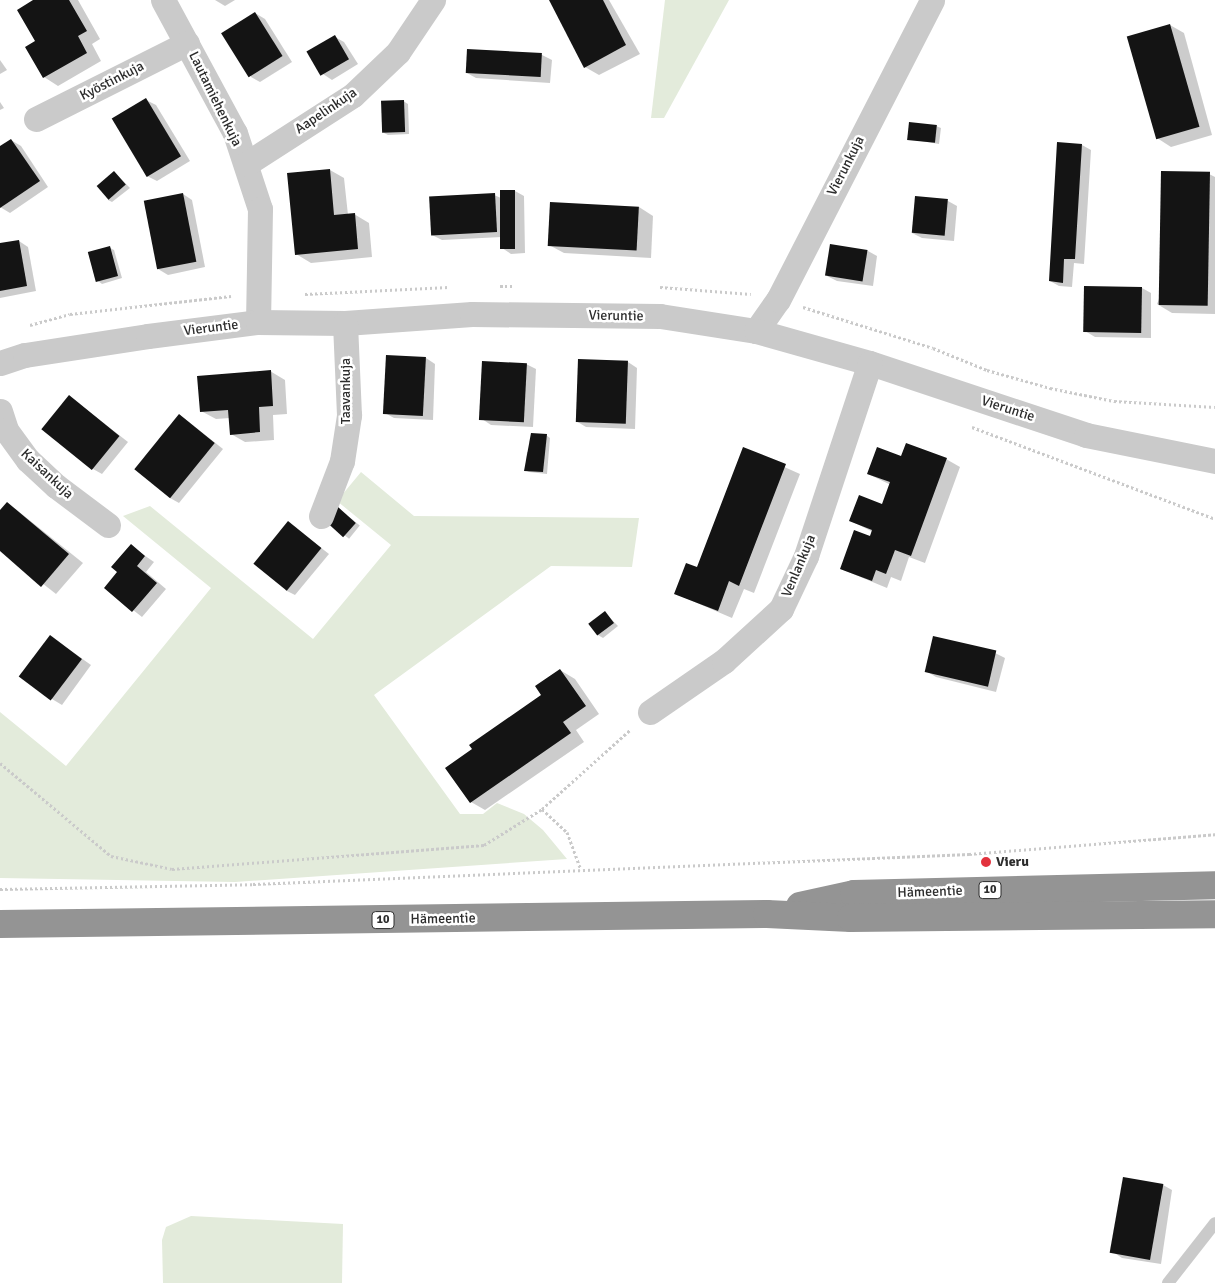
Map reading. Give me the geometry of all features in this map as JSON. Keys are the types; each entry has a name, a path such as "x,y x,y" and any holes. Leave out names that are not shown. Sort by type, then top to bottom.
{"highway":[{"name":"Hämeentie","path":"766,914 854,894 1215,885"},
{"name":"Hämeentie","path":"0,924 766,914 851,918 1215,914"}],"street":[{"name":"Lautamiehenkuja","path":"163,0 235,134 260,209 258,322"},
{"name":"Aapelinkuja","path":"246,164 353,95 398,52 433,0"},
{"name":"Vierunkuja","path":"756,331 778,300 932,0"},
{"name":"Kyöstinkuja","path":"36,118 187,43"},
{"name":"Vieruntie","path":"0,363 25,355 258,322 346,322 472,314 660,316 756,331 870,363 1086,435 1215,461"},
{"name":"Taavankuja","path":"322,516 342,462 348,415 346,322"},
{"name":"Venlankuja","path":"650,712 724,661 781,609 806,556 870,363"},
{"name":"Kaisankuja","path":"0,411 6,430 28,460 56,486 108,525"}],"lane":[{"path":"1168,1283 1215,1223"}],"path":[{"path":"966,425 1215,519"},
{"path":"0,763 111,856 172,869 484,845 542,809 650,712"},
{"path":"542,809 567,832 581,870"},
{"path":"0,889 253,884 986,853 1215,834"},
{"path":"986,853 986,862"}],"green space":[{"path":"665,0 729,0 664,118 651,118"},
{"path":"361,472 414,516 639,518 632,567 551,566 374,695 460,814 483,814 497,803 524,814 543,830 567,859 235,882 0,878 0,712 66,766 211,588 123,516 150,506 313,639 391,545 337,501"},
{"path":"191,1216 343,1224 342,1283 163,1283 162,1240 166,1227"}],"building":[{"path":"33,0 69,0 87,31 78,36 87,53 43,78 25,47 35,41 17,10"},
{"path":"549,0 603,0 626,45 584,68"},
{"path":"255,12 283,56 249,77 221,33"},
{"path":"1170,24 1199,127 1156,139 1127,36"},
{"path":"335,35 349,59 320,76 306,52"},
{"path":"467,49 542,53 541,77 466,73"},
{"path":"146,98 181,156 147,177 112,119"},
{"path":"404,100 405,132 382,133 381,101"},
{"path":"909,122 937,125 935,143 907,140"},
{"path":"11,139 40,181 0,208 0,146"},
{"path":"1057,142 1082,144 1075,259 1064,259 1063,283 1049,281"},
{"path":"330,169 334,215 355,213 358,249 295,255 287,173"},
{"path":"114,171 126,185 108,200 97,186"},
{"path":"1161,171 1210,172 1208,306 1159,305"},
{"path":"500,190 515,190 515,249 500,249"},
{"path":"183,193 196,262 157,269 144,201"},
{"path":"495,193 497,232 431,235 429,196"},
{"path":"915,196 948,199 945,236 912,233"},
{"path":"550,202 639,207 637,251 548,246"},
{"path":"19,240 27,286 0,291 0,243"},
{"path":"830,244 868,250 863,282 825,276"},
{"path":"110,246 118,276 96,282 88,252"},
{"path":"1084,286 1142,287 1141,333 1083,332"},
{"path":"386,355 426,357 423,416 383,414"},
{"path":"578,359 628,361 626,424 576,422"},
{"path":"482,361 527,363 524,422 479,420"},
{"path":"271,370 273,406 259,407 260,432 230,435 228,410 200,412 197,376"},
{"path":"69,395 120,436 92,470 41,429"},
{"path":"179,414 215,443 170,498 134,469"},
{"path":"531,433 547,434 543,472 524,471"},
{"path":"906,443 947,458 911,556 895,550 886,574 876,570 872,581 840,569 854,530 870,536 872,530 849,521 859,495 882,504 890,482 867,474 877,447 901,456"},
{"path":"743,447 786,464 739,586 729,581 718,611 674,594 686,563 697,567"},
{"path":"7,502 69,554 41,587 0,551 0,510"},
{"path":"338,507 356,523 343,537 325,521"},
{"path":"288,521 321,548 287,591 253,564"},
{"path":"131,544 145,556 137,566 157,583 132,612 104,588 117,572 111,567"},
{"path":"605,611 614,623 597,636 588,624"},
{"path":"50,635 82,659 51,701 19,677"},
{"path":"933,636 996,651 988,687 925,672"},
{"path":"560,669 586,706 563,722 571,733 470,803 445,768 472,749 469,745 541,695 535,686"},
{"path":"1123,1177 1163,1184 1150,1260 1110,1253"}],"place":[{"name":"Vieru","path":"986,862"}]}
